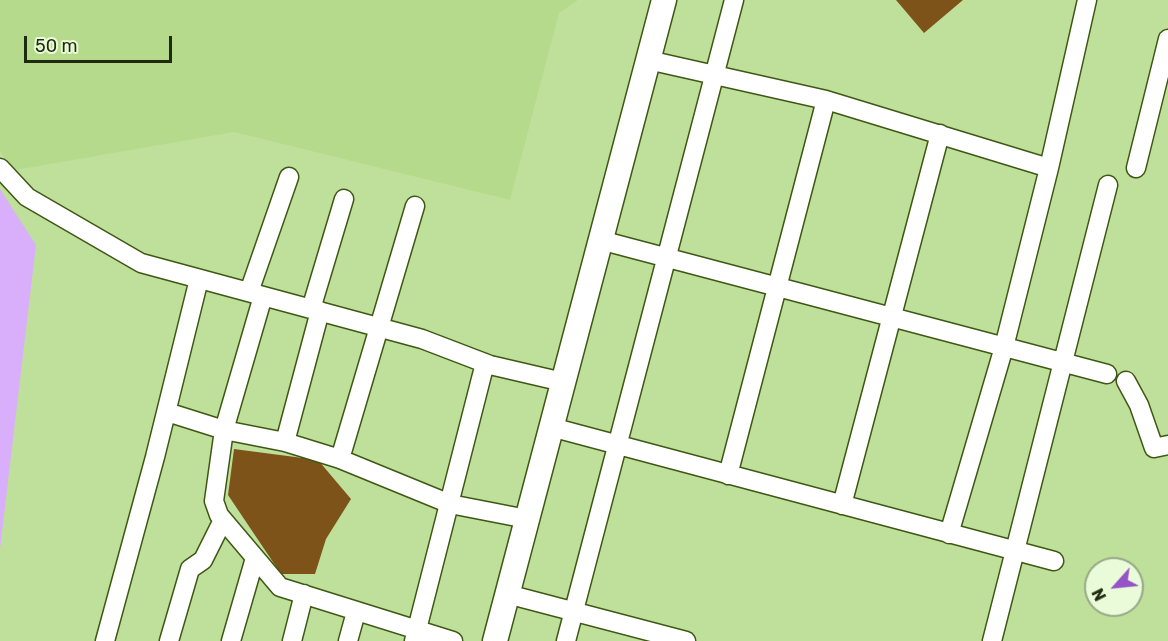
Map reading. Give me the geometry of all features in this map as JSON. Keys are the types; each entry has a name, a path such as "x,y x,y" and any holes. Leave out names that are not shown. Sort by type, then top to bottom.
{"street":[{"path":"495,641 664,0"},
{"path":"566,641 734,0"},
{"path":"950,534 1004,347 1049,168 1087,0"},
{"path":"1136,168 1168,39"},
{"path":"648,60 715,73 826,100 1049,168"},
{"path":"728,474 826,100"},
{"path":"842,505 940,134"},
{"path":"0,168 27,197 141,263 381,327 422,339 485,363 563,382"},
{"path":"289,177 256,294 224,430 214,501 223,520 280,587 356,612 415,636 453,641"},
{"path":"992,641 1014,550 1065,363 1108,185"},
{"path":"285,442 344,199"},
{"path":"340,459 416,206"},
{"path":"600,240 1107,375"},
{"path":"105,641 167,412 200,279"},
{"path":"415,636 485,363"},
{"path":"1126,381 1139,405 1154,448 1168,445"},
{"path":"167,412 224,430 285,442 340,459 450,504 527,519"},
{"path":"551,428 1054,561"},
{"path":"169,641 190,569 203,560 223,520"},
{"path":"231,641 255,558"},
{"path":"292,641 304,594"},
{"path":"507,594 681,640"},
{"path":"348,641 356,612"}],"shaded area":[{"path":"0,0 578,0 559,13 510,200 234,132 10,171 0,150"},
{"path":"0,189 36,245 0,549"}],"building":[{"path":"896,0 963,0 924,33"},
{"path":"234,449 318,460 351,499 326,539 315,574 281,574 228,495"}]}
